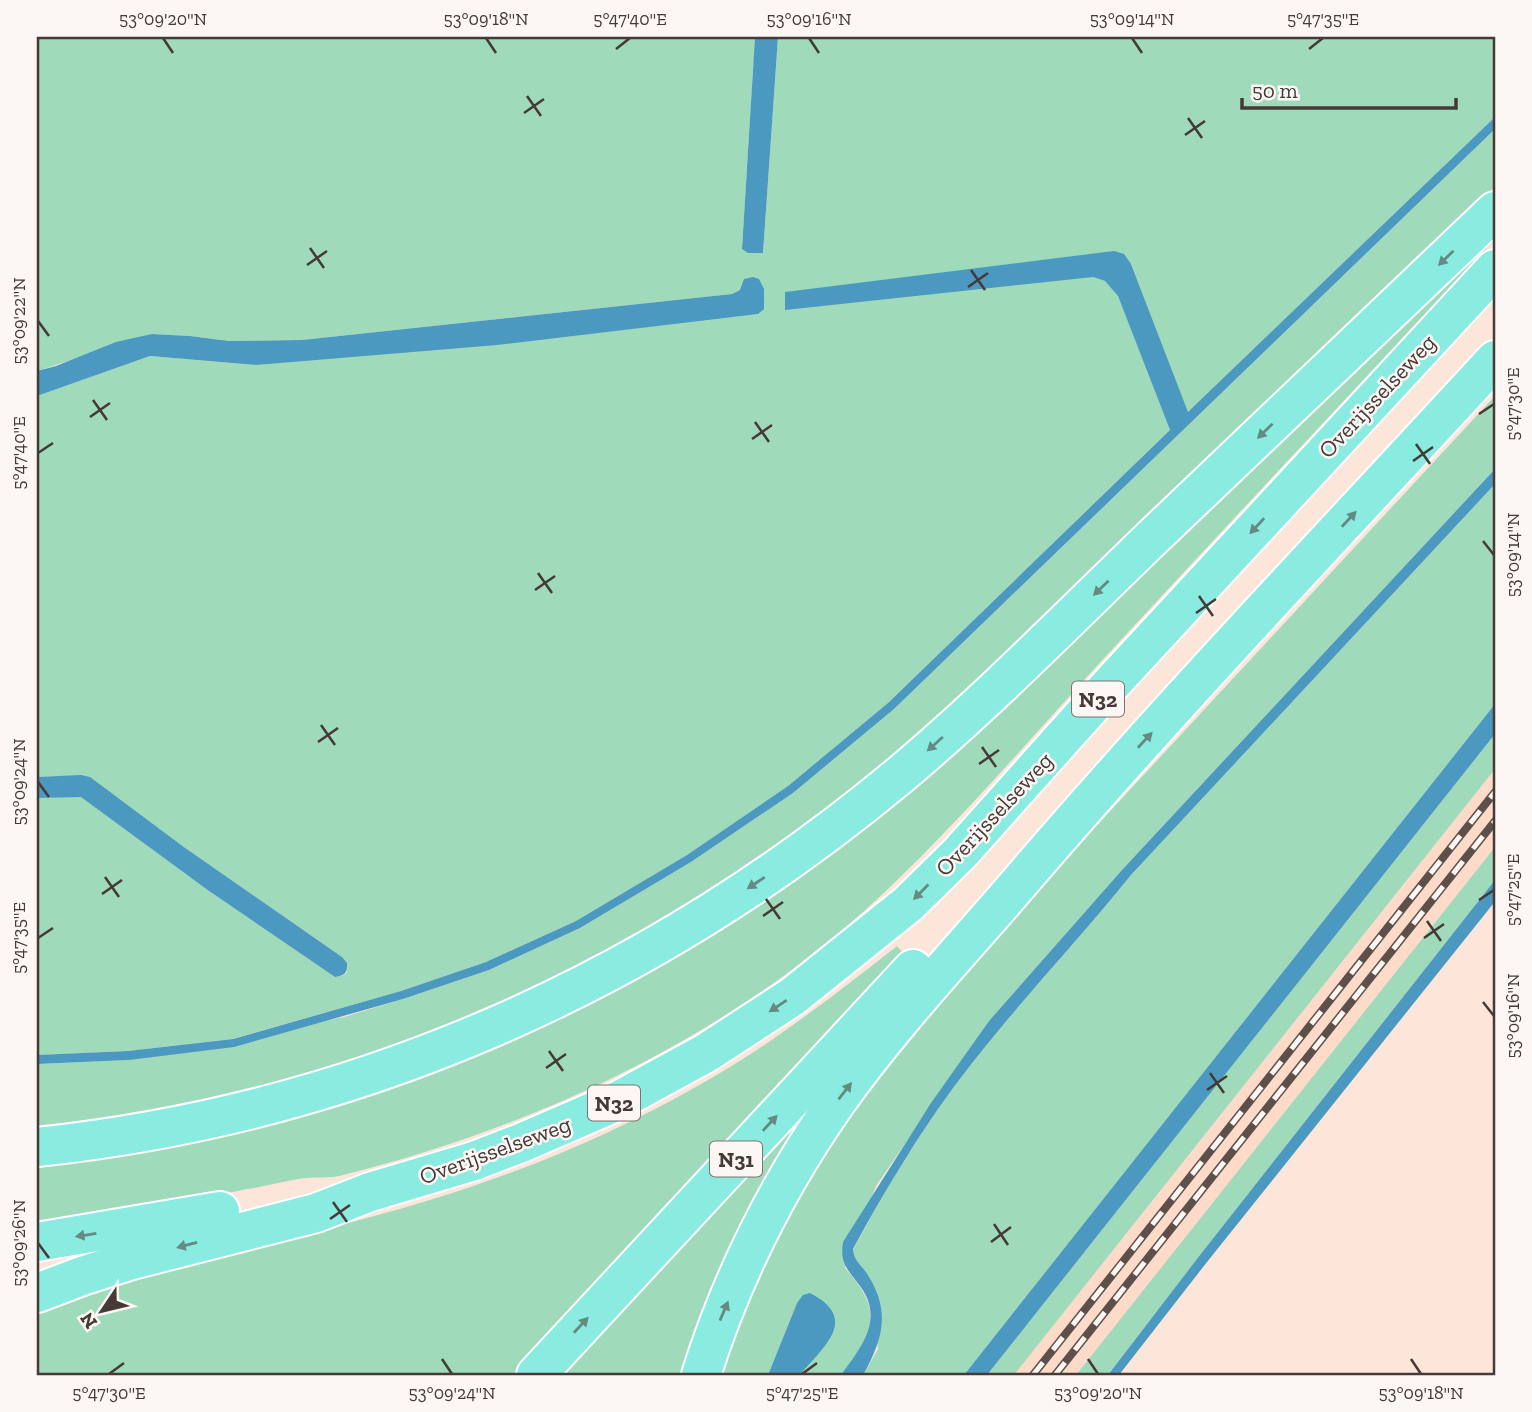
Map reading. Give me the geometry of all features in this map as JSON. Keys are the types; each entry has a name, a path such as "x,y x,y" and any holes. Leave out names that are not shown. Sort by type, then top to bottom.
{"highway":[{"path":"37,1147 130,1135 233,1114 299,1098 383,1071 464,1040 575,990 712,913 826,833 928,750 1022,664 1495,211"},
{"name":"Overijsselseweg","path":"370,1192 474,1161 570,1124 618,1101 751,1025 873,934 960,853 1112,683 1495,269"},
{"name":"N32","path":"1099,790 1495,360"},
{"name":"N31","path":"536,1375 937,943 1099,790"},
{"name":"N31","path":"701,1375 718,1325 758,1231 838,1099 902,1019 1099,790"},
{"name":"N32","path":"37,1242 171,1221 309,1193 370,1192"},
{"name":"N32","path":"37,1293 132,1260 316,1213 370,1192"}],"shaded area":[{"path":"1495,769 1495,847 1076,1375 1014,1375"}],"green space":[{"path":"37,37 755,37 742,249 763,253 778,37 1495,37 1495,117 1188,413 1131,264 1093,277 1105,281 1118,295 1170,430 888,703 788,786 687,855 576,921 486,962 401,991 232,1039 128,1051 37,1055 37,798 81,796 209,891 335,977 347,972 342,957 181,845 66,776 37,777 37,396 150,356 256,365 758,314 740,290 732,294 302,340 229,341 152,334 37,371"},
{"path":"1495,129 1495,191 1307,373 1011,652 856,789 703,899 568,976 411,1043 229,1098 37,1131 37,1064 129,1060 344,1017 489,970 580,928 691,862 793,793 894,709"},
{"path":"1495,231 1495,240 929,848 828,942 756,995 680,1043 600,1084 507,1124 426,1152 338,1176 298,1179 37,1226 37,1160 132,1147 682,946"},
{"path":"1495,396 1495,469 1122,870 989,1021 876,1186 845,1268 866,1298 870,1322 861,1346 841,1375 800,1375 824,1346 797,1303 768,1375 719,1375 752,1286 794,1201 827,1147 898,1052 1016,913"},
{"path":"1495,484 1495,704 964,1375 863,1375 878,1349 869,1277 853,1256 853,1250 915,1143 938,1109 1008,1019 1131,875"},
{"path":"1495,734 1495,769 1014,1375 987,1375"},
{"path":"1495,847 1495,880 1108,1375 1076,1375"},
{"path":"897,946 905,955 515,1375 37,1375 37,1314 147,1277 427,1201 556,1155 664,1105 733,1065 849,984"},
{"path":"833,1075 683,1375 565,1375 806,1104"}],"water":[{"path":"755,37 778,37 763,253 748,253 742,249"},
{"path":"1495,117 1495,129 894,709 793,793 691,862 580,928 489,970 403,999 234,1047 129,1060 37,1064 37,1055 128,1051 233,1039 401,991 486,962 576,921 687,855 788,786 888,703 1170,430 1118,296 1105,281 1093,277 785,310 785,292 1114,251 1124,254 1131,264 1188,412"},
{"path":"744,279 759,279 764,289 764,309 758,314 497,345 256,365 150,356 37,396 37,371 116,342 152,334 229,341 302,340 732,294 740,290"},
{"path":"1495,469 1495,484 1131,875 960,1078 915,1143 853,1249 855,1257 876,1290 882,1315 881,1327 875,1350 863,1375 841,1375 863,1342 870,1319 866,1295 845,1264 843,1242 931,1103 989,1021 1122,870"},
{"path":"1495,704 1495,734 987,1375 964,1375"},
{"path":"37,777 90,777 181,845 342,957 347,963 345,973 335,977 209,891 81,797 37,798"},
{"path":"1495,880 1495,904 1119,1375 1108,1375 1200,1255"},
{"path":"810,1293 825,1303 833,1313 833,1333 800,1375 768,1375 797,1303 803,1295"}],"railway":[{"path":"1033,1375 1495,792"},
{"path":"1055,1375 1495,821"}]}
